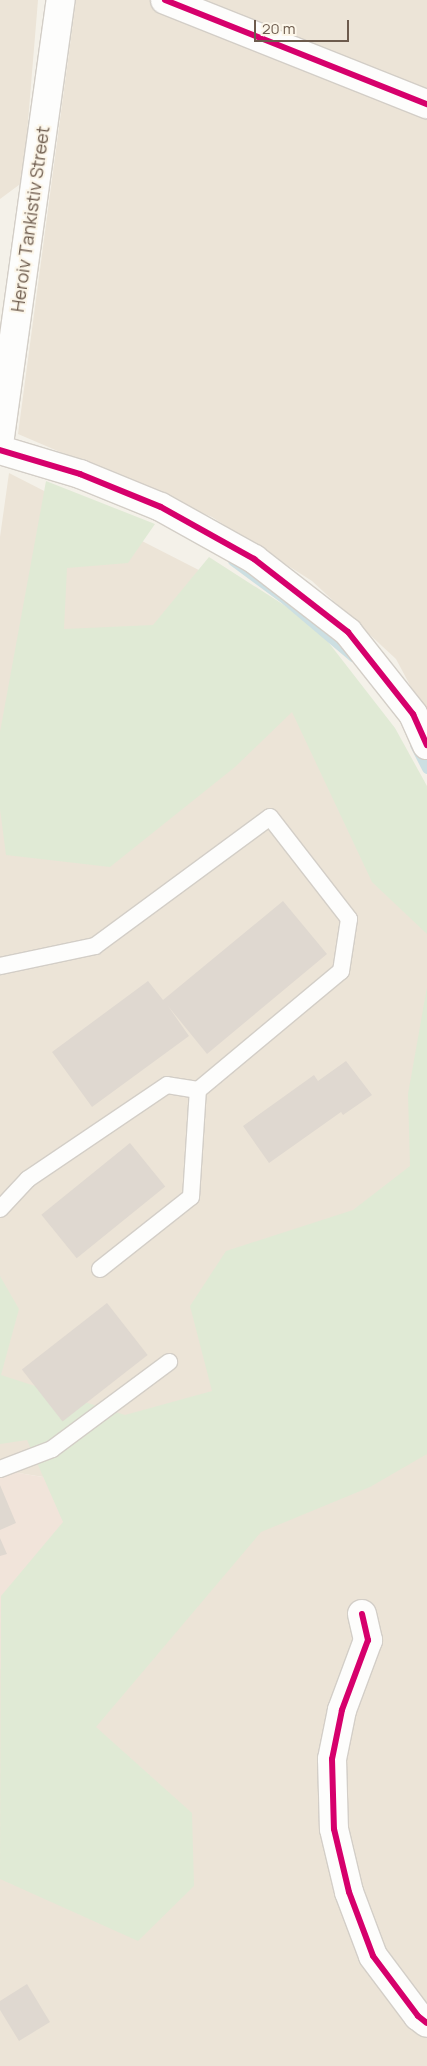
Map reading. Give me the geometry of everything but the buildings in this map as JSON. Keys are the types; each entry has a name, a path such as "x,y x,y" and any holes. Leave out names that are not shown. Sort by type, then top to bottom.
{"street":[{"name":"Heroiv Тankistiv Street","path":"0,437 61,0"},
{"path":"165,0 427,104"},
{"path":"0,450 80,474 161,507 254,559 348,632 375,663 412,714 427,744"},
{"path":"362,1614 368,1640 342,1710 332,1759 334,1829 349,1892 373,1956 418,2016 427,2024"}],"lane":[{"path":"0,966 96,946 270,817 349,919 341,971 198,1090 191,1197 100,1269"},
{"path":"0,1210 28,1179 167,1085 198,1090"},
{"path":"0,1469 52,1449 169,1362"}],"shaded area":[{"path":"0,0 38,0 23,182 0,199"},
{"path":"76,0 427,0 427,717 396,659 312,581 212,517 18,434"},
{"path":"9,473 232,587 427,851 427,2066 0,2066 0,1669 254,1511 0,1470 0,537"},
{"path":"0,1470 79,1483 27,1675 0,1669"}],"green space":[{"path":"46,481 155,524 128,563 67,568 64,629 153,625 209,557 315,625 395,728 427,786 427,934 372,882 292,712 235,767 110,867 6,855 0,809 0,732"},
{"path":"427,987 427,1454 370,1487 261,1532 96,1727 192,1813 194,1886 138,1941 0,1879 1,1596 63,1522 27,1440 0,1444 0,1276 19,1309 1,1375 125,1415 212,1391 190,1306 226,1251 353,1210 410,1166 408,1094"}],"waterway":[{"path":"233,561 287,601 353,657"},
{"path":"415,745 427,769"}],"cycle path":[{"path":"165,0 427,104"},
{"path":"0,450 80,474 161,507 254,559 348,632 413,714 427,745"},
{"path":"362,1614 368,1640 342,1710 332,1759 334,1829 349,1892 373,1956 418,2016 427,2023"}]}
